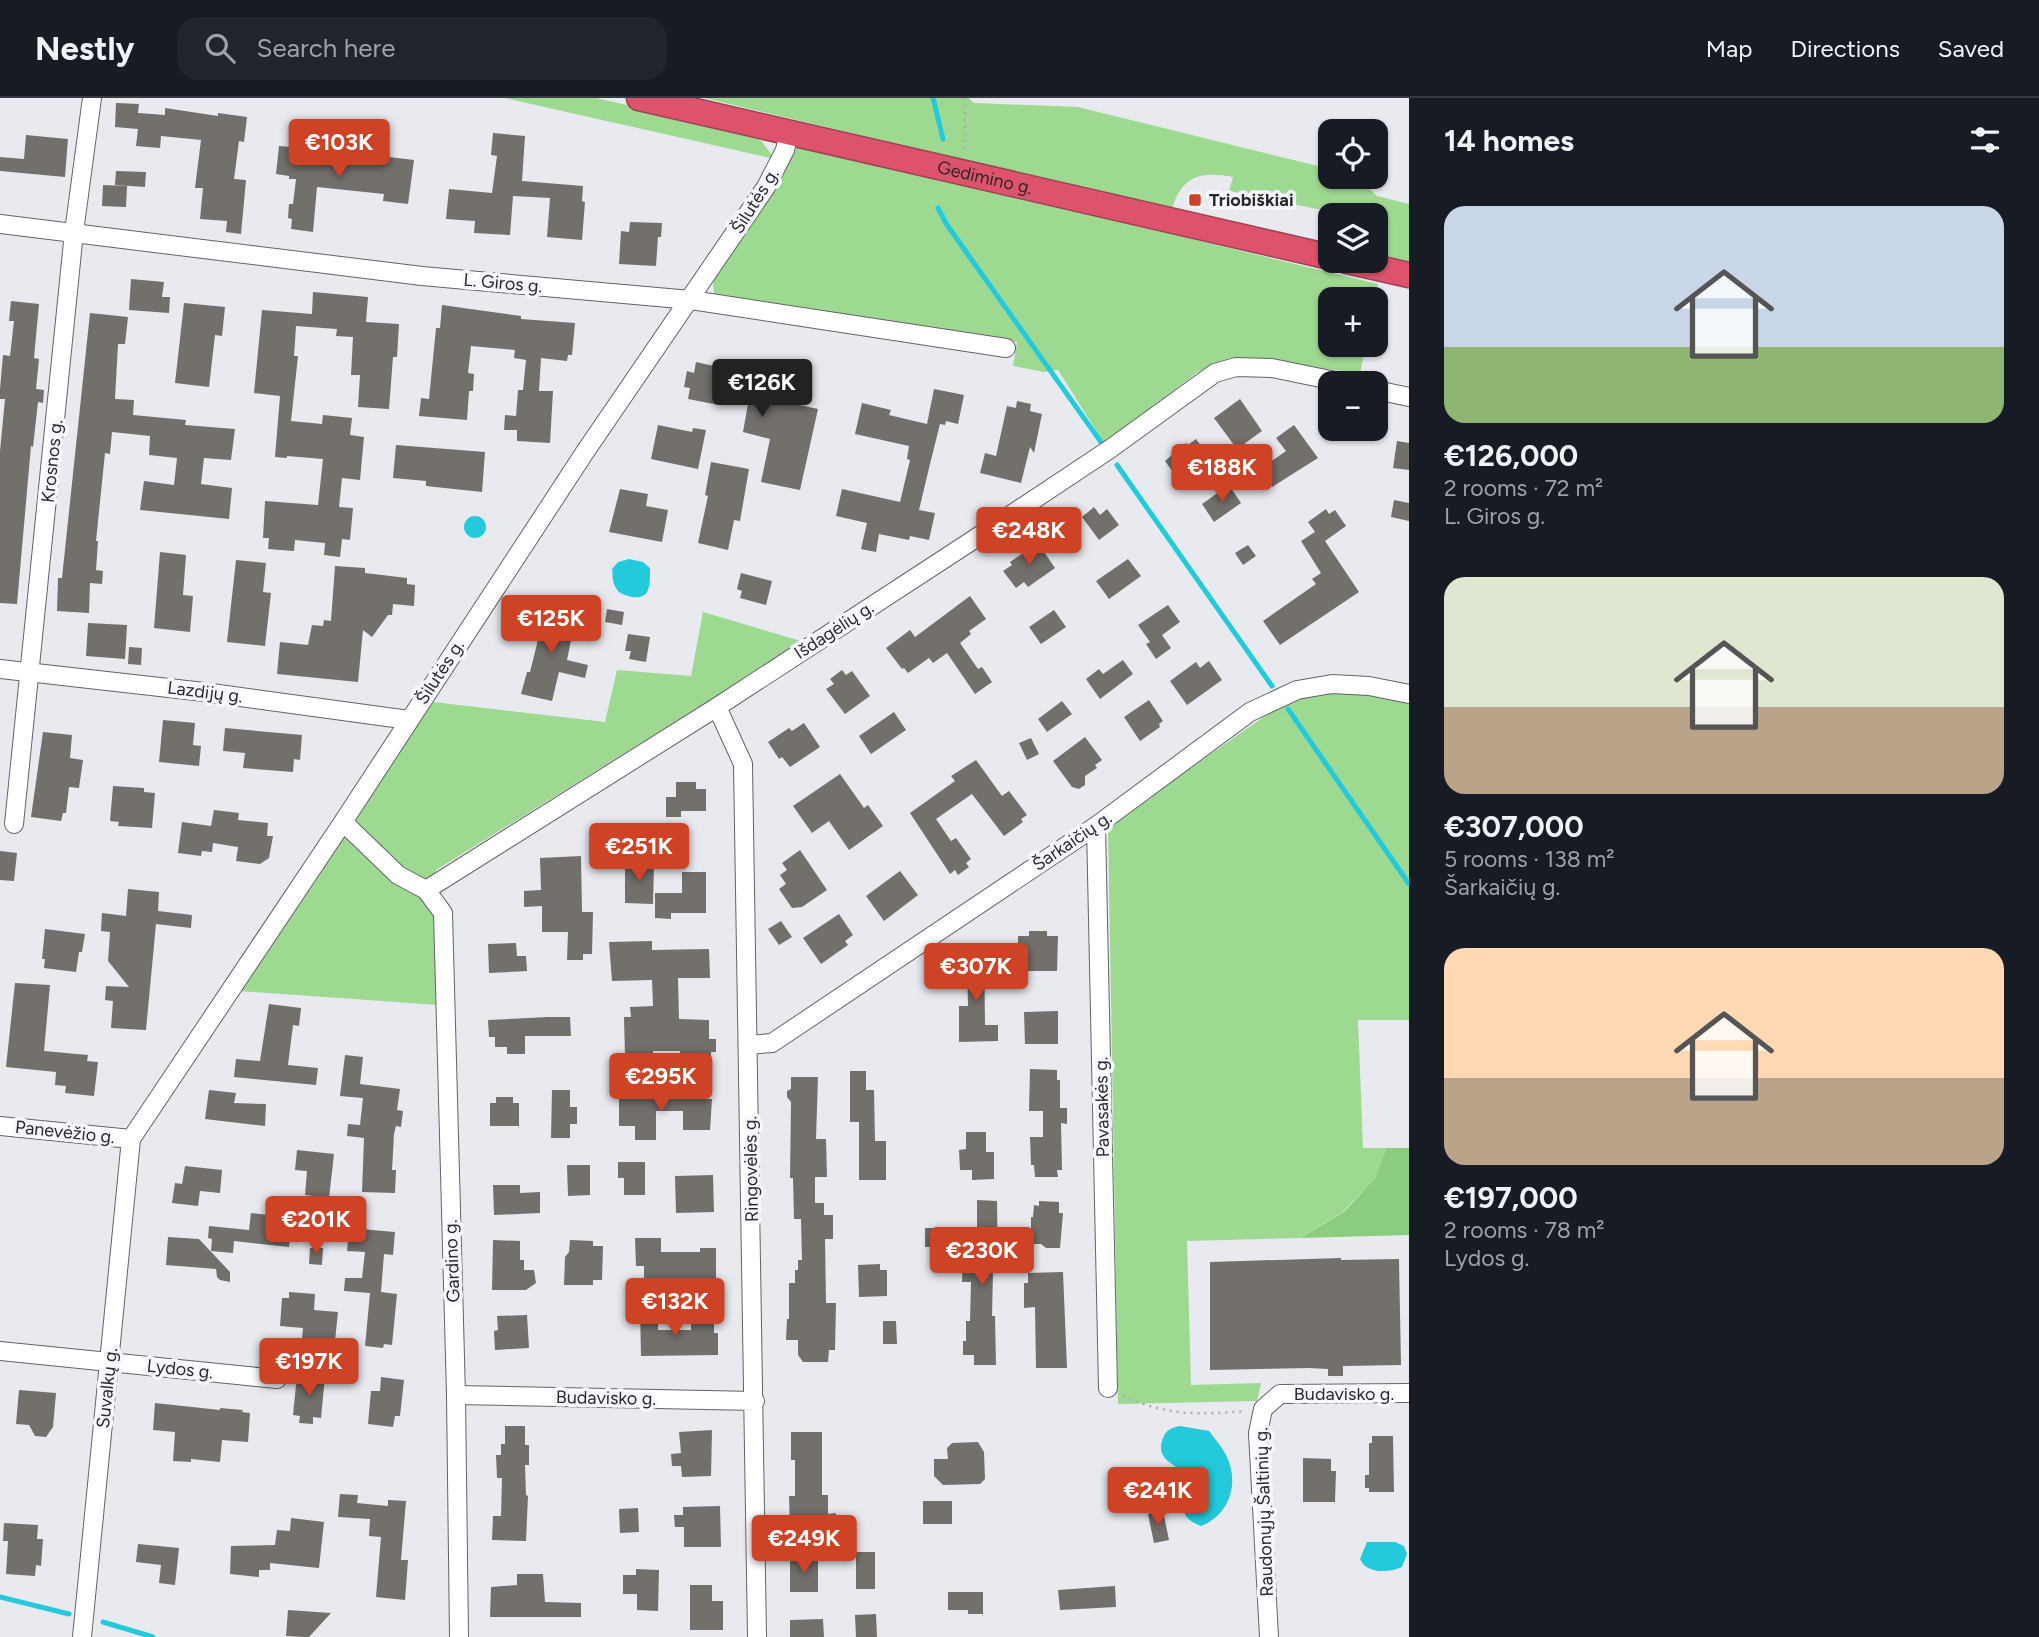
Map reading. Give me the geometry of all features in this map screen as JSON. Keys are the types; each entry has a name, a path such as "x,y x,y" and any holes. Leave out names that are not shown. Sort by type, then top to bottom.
{"highway":[{"name":"Gedimino g.","path":"639,98 1318,254"},
{"path":"1388,270 1409,275"}],"street":[{"name":"Krosnos g.","path":"14,824 74,232 92,98"},
{"name":"Šilutės g.","path":"131,1139 585,452 766,187 785,150 789,132"},
{"name":"L. Giros g.","path":"0,224 422,276 691,300 1006,348"},
{"name":"Išdagėlių g.","path":"426,890 717,707 1110,449 1214,373 1236,367 1272,368 1318,377"},
{"path":"1388,393 1409,397"},
{"name":"Lazdijų g.","path":"0,669 204,692 409,720"},
{"name":"Šarkaičių g.","path":"748,1045 772,1043 1096,826 1250,712 1297,690 1332,684 1369,686 1409,694"},
{"name":"Ringovėlės g.","path":"717,707 743,764 757,1637"},
{"path":"343,822 398,875 426,890"},
{"name":"Pavasakės g.","path":"1096,826 1108,1388"},
{"name":"Gardino g.","path":"426,890 443,913 456,1395 459,1637"},
{"name":"Panevėžio g.","path":"0,1126 131,1139"},
{"name":"Suvalkų g.","path":"82,1637 131,1139"},
{"name":"Lydos g.","path":"0,1351 277,1379"},
{"name":"Budavisko g.","path":"1280,1394 1409,1393"},
{"name":"Raudonųjų Šaltinių g.","path":"1269,1637 1258,1433 1263,1409 1280,1394"},
{"name":"Budavisko g.","path":"456,1395 755,1401"}],"path":[{"path":"961,172 965,158 965,98"},
{"path":"1108,1388 1154,1409 1182,1414 1263,1409"}],"green space":[{"path":"505,98 596,98 742,131 759,138 775,159"},
{"path":"704,98 969,98 974,103 1078,107 1318,166 1318,189 1370,189 1377,196 1409,204 1409,265 1388,260 1388,203 1318,203 1318,209 1229,191 1233,177 1210,175 1193,179 1186,184 1180,190 1171,212"},
{"path":"799,144 1318,269 1318,273 1333,273 1378,284 1377,287 1318,287 1318,357 1363,357 1360,371 1231,358 1198,372 1104,443 1058,370 1044,372 1013,366 1017,342 719,297 714,294 713,281"},
{"path":"703,612 804,642 436,870 438,1005 238,991 433,702 605,722 617,670 691,676"},
{"path":"1327,690 1383,695 1409,701 1409,1020 1358,1020 1363,1148 1386,1148 1375,1178 1344,1211 1301,1238 1187,1241 1191,1385 1261,1383 1257,1401 1118,1404 1108,826 1289,699"},
{"path":"1386,1148 1409,1148 1409,1235 1301,1238 1345,1211 1375,1178"}],"water":[{"path":"475,516 483,519 486,527 483,535 475,538 467,535 464,527 467,519"},
{"path":"629,559 643,562 650,568 648,591 641,597 622,594 614,584 612,569 618,562"},
{"path":"1180,1426 1209,1431 1230,1465 1230,1496 1219,1514 1201,1526 1186,1516 1192,1488 1190,1481 1165,1459 1162,1453 1165,1435 1170,1429"},
{"path":"1367,1542 1395,1542 1404,1546 1407,1554 1402,1567 1385,1571 1367,1567 1360,1559"}],"building":[{"path":"116,103 139,104 138,113 165,115 165,108 218,116 218,113 247,117 244,142 239,141 234,179 246,180 241,234 226,232 227,221 200,219 203,188 195,188 201,140 161,136 160,148 136,146 138,129 115,127"},
{"path":"493,133 525,136 522,181 583,186 582,201 585,202 582,240 547,237 550,198 513,196 510,235 474,233 475,221 446,219 449,189 492,193 497,156 491,155"},
{"path":"26,135 68,139 65,177 0,171 0,157 24,159"},
{"path":"304,143 321,144 320,151 347,153 346,158 388,162 389,157 414,160 408,204 383,201 384,194 317,187 313,232 291,229 292,219 288,218 289,204 293,204 296,179 276,174 279,146 304,148"},
{"path":"116,171 146,172 145,187 115,185"},
{"path":"103,185 127,186 126,207 102,206"},
{"path":"630,222 662,223 656,266 619,264 621,231 629,232"},
{"path":"131,279 164,282 162,297 170,297 169,313 129,310"},
{"path":"313,292 368,297 366,322 399,324 397,357 393,357 389,409 358,407 360,375 351,375 353,337 336,336 337,329 296,326 294,356 298,356 291,421 322,424 323,415 352,418 350,435 364,437 360,480 342,478 339,507 353,508 350,540 342,539 340,557 324,555 325,543 295,540 294,551 268,549 269,538 263,538 265,501 318,505 323,459 275,457 280,396 254,393 262,310 312,314"},
{"path":"11,301 39,304 34,358 39,359 36,389 44,390 43,403 38,402 33,447 31,446 17,604 0,603 0,451 5,399 0,399 0,389 3,355 10,356 14,321 9,321"},
{"path":"184,303 225,307 222,336 215,335 209,387 175,383"},
{"path":"442,305 521,316 521,319 575,323 572,355 568,355 567,361 541,358 539,391 553,391 550,443 517,441 517,430 504,430 505,415 516,416 518,390 523,390 526,360 514,358 515,350 471,346 468,373 474,374 473,391 469,391 467,420 419,416 421,398 429,399 436,328 440,328"},
{"path":"90,313 128,317 125,344 118,344 115,399 134,400 133,415 186,420 185,425 235,429 231,460 204,458 201,484 232,488 229,519 140,510 144,481 174,485 177,458 149,455 150,436 112,432 110,454 105,453 96,541 96,570 103,571 102,584 90,583 89,613 57,611 58,578 62,578"},
{"path":"696,362 776,380 772,399 818,409 800,490 761,482 770,439 743,432 748,404 720,398 719,405 688,399 690,388 684,387 687,371 694,373"},
{"path":"934,389 964,395 958,424 946,421 945,425 940,424 930,464 919,510 935,513 929,540 910,536 909,540 879,534 876,552 861,549 867,523 836,516 842,489 900,502 910,460 907,459 909,446 855,434 862,403 891,410 889,415 927,424"},
{"path":"1240,399 1262,431 1237,449 1214,418"},
{"path":"1017,401 1031,404 1030,411 1042,414 1034,453 1030,447 1021,483 980,473 985,453 996,456 1007,406 1016,408"},
{"path":"658,425 692,432 693,428 706,430 698,469 651,459"},
{"path":"1294,425 1318,458 1272,487 1259,470 1286,451 1276,438"},
{"path":"1196,439 1211,460 1195,472 1198,475 1183,486 1165,461 1186,443 1188,445"},
{"path":"1397,441 1409,443 1409,470 1393,468"},
{"path":"396,445 485,452 482,492 426,486 426,481 393,478"},
{"path":"711,462 749,469 740,521 734,520 728,550 698,543 708,496 705,495"},
{"path":"1229,485 1241,503 1214,522 1202,504"},
{"path":"620,489 648,494 646,506 668,510 662,542 609,532"},
{"path":"1394,500 1409,503 1409,521 1391,517"},
{"path":"1094,507 1100,515 1107,509 1119,525 1099,540 1082,517"},
{"path":"1326,509 1329,514 1335,510 1346,526 1325,541 1359,592 1280,645 1263,621 1316,584 1312,579 1321,573 1301,541 1315,532 1308,522"},
{"path":"1038,543 1055,568 1028,587 1024,582 1016,588 1003,571 1012,565 1010,562"},
{"path":"1248,545 1256,556 1243,565 1235,553"},
{"path":"160,552 186,555 183,595 193,596 190,632 154,628"},
{"path":"1128,559 1141,576 1109,599 1096,581"},
{"path":"236,560 266,563 263,592 271,593 265,646 227,642"},
{"path":"335,566 365,568 365,573 407,578 407,584 415,585 414,606 393,604 392,615 388,615 372,637 363,630 358,682 277,674 280,642 308,645 312,625 323,626 324,620 331,621"},
{"path":"741,573 772,581 766,605 740,598 742,591 737,589"},
{"path":"970,596 986,619 969,631 971,634 960,643 978,669 982,667 992,682 975,694 947,653 933,663 929,658 908,673 902,669 886,648 910,630 915,637"},
{"path":"1168,605 1180,622 1162,635 1171,648 1156,659 1146,644 1150,642 1138,625"},
{"path":"539,609 576,616 567,660 588,665 585,678 559,672 552,701 521,694 538,640 533,639"},
{"path":"607,609 624,612 622,625 605,622"},
{"path":"1054,610 1066,627 1041,644 1029,627"},
{"path":"88,623 127,625 125,659 86,656"},
{"path":"628,634 650,637 646,662 629,659 631,651 625,651"},
{"path":"129,647 142,648 141,665 128,664"},
{"path":"1123,660 1133,674 1100,699 1086,679 1099,669 1103,674"},
{"path":"1209,661 1222,680 1187,705 1170,681 1196,662 1200,668"},
{"path":"842,670 846,675 852,671 870,696 845,714 826,689 834,684 830,679"},
{"path":"1149,700 1163,721 1159,724 1160,727 1140,741 1124,717"},
{"path":"1062,701 1072,714 1047,732 1038,719"},
{"path":"894,712 906,730 871,754 859,736"},
{"path":"163,720 195,723 193,745 201,746 199,766 159,762"},
{"path":"804,723 820,747 790,767 782,757 779,759 768,742 789,728 792,731"},
{"path":"225,728 302,735 300,760 294,759 293,772 243,768 245,753 223,751"},
{"path":"43,732 72,735 70,758 83,760 79,788 69,787 66,813 63,813 61,821 31,817"},
{"path":"1085,737 1102,760 1095,765 1097,768 1085,776 1085,785 1079,789 1072,787 1053,761"},
{"path":"1031,738 1039,754 1027,760 1019,743"},
{"path":"976,760 1002,796 1009,791 1027,815 1021,819 1023,822 1004,836 972,794 936,819 951,841 956,838 971,859 966,863 969,867 958,875 955,870 950,874 910,813 955,781 951,776"},
{"path":"840,774 864,808 868,805 883,826 849,850 829,821 812,833 793,806"},
{"path":"676,782 696,782 696,789 706,789 706,811 681,811 681,817 666,817 666,797 676,797"},
{"path":"113,786 144,788 144,792 155,793 152,828 118,826 119,822 110,821"},
{"path":"214,810 239,813 238,820 268,823 267,836 273,836 269,858 260,864 236,861 238,847 213,843 212,852 202,851 201,856 178,853 182,822 211,826"},
{"path":"597,827 632,827 633,848 597,848"},
{"path":"800,850 827,890 802,907 792,908 779,889 786,884 780,875 787,870 782,863"},
{"path":"0,851 17,853 14,881 0,880"},
{"path":"581,856 582,912 593,912 592,954 583,954 583,960 567,960 568,932 542,932 542,906 524,907 524,891 541,890 540,858"},
{"path":"625,863 654,864 653,904 625,903"},
{"path":"900,871 918,895 884,921 866,896"},
{"path":"682,872 706,872 706,913 671,913 671,919 655,918 655,893 682,893"},
{"path":"128,889 159,892 158,911 192,915 191,928 156,924 146,1030 111,1028 113,1001 105,1000 106,986 129,987 108,961 110,932 101,931 102,913 126,916"},
{"path":"839,914 853,935 845,941 848,945 821,964 803,938"},
{"path":"781,921 792,937 779,945 768,929"},
{"path":"45,929 85,934 76,972 44,968 45,959 42,959"},
{"path":"1029,931 1047,931 1047,936 1058,936 1057,971 1018,971 1018,936 1029,936"},
{"path":"652,941 652,950 709,949 710,978 678,978 679,1019 709,1020 709,1039 716,1039 716,1052 711,1052 711,1060 680,1059 680,1051 653,1051 653,1066 634,1066 634,1056 625,1056 624,1017 631,1017 630,1007 653,1006 652,980 612,981 609,942"},
{"path":"516,943 517,956 526,956 527,971 489,973 488,944"},
{"path":"984,947 985,1025 998,1025 998,1041 959,1042 959,1006 968,1006 967,948"},
{"path":"15,983 50,985 44,1051 88,1055 87,1061 98,1062 94,1096 65,1093 66,1086 55,1085 56,1072 6,1067"},
{"path":"269,1004 301,1008 299,1026 293,1025 288,1065 318,1068 316,1085 234,1077 236,1059 260,1061"},
{"path":"1058,1011 1058,1044 1025,1044 1024,1012"},
{"path":"570,1017 571,1036 525,1036 525,1054 507,1054 507,1047 495,1047 495,1037 489,1037 488,1020"},
{"path":"345,1055 363,1057 360,1084 400,1089 397,1110 403,1111 401,1127 396,1126 394,1134 392,1170 396,1170 395,1193 362,1192 364,1138 347,1136 348,1124 360,1125 363,1098 340,1096"},
{"path":"1030,1069 1057,1070 1057,1080 1060,1080 1060,1108 1067,1108 1067,1124 1061,1123 1062,1170 1057,1170 1058,1177 1035,1177 1034,1165 1031,1165 1030,1137 1043,1137 1043,1111 1029,1111"},
{"path":"850,1071 866,1071 866,1090 874,1090 875,1141 886,1141 886,1180 859,1180 859,1122 850,1122"},
{"path":"791,1077 818,1077 816,1139 826,1139 827,1177 815,1177 815,1203 824,1203 824,1215 833,1215 833,1239 825,1239 826,1303 836,1303 835,1350 829,1350 828,1362 803,1362 798,1355 798,1340 786,1340 789,1283 795,1283 798,1260 802,1260 801,1219 794,1219 793,1178 790,1178 791,1102 787,1091 791,1089"},
{"path":"209,1090 236,1093 234,1103 266,1104 265,1126 205,1119"},
{"path":"552,1090 570,1090 570,1107 577,1107 577,1124 570,1124 570,1138 551,1138"},
{"path":"619,1093 656,1093 656,1098 712,1099 710,1130 683,1130 683,1111 656,1111 656,1140 635,1140 635,1126 619,1126"},
{"path":"496,1097 513,1097 513,1103 519,1103 519,1126 490,1126 490,1103 496,1103"},
{"path":"966,1132 986,1132 986,1152 994,1152 994,1179 972,1180 972,1170 960,1170 959,1150 966,1149"},
{"path":"297,1150 334,1154 329,1198 305,1195 307,1171 295,1170"},
{"path":"618,1162 645,1162 645,1195 624,1195 624,1178 618,1178"},
{"path":"567,1165 590,1165 590,1195 568,1196"},
{"path":"185,1166 222,1170 220,1193 200,1191 198,1206 172,1203 175,1183 182,1184"},
{"path":"713,1175 714,1212 676,1213 675,1176"},
{"path":"493,1185 520,1185 520,1193 540,1192 540,1213 494,1215"},
{"path":"977,1200 997,1201 998,1271 993,1271 992,1316 995,1316 996,1365 974,1365 974,1355 963,1355 966,1321 970,1321 971,1282 962,1282 963,1257 977,1257"},
{"path":"1039,1201 1059,1202 1059,1213 1063,1213 1060,1248 1031,1244 1031,1217 1034,1205 1039,1206"},
{"path":"251,1213 292,1218 289,1247 234,1241 233,1253 211,1251 209,1226 249,1230"},
{"path":"349,1228 395,1232 393,1255 384,1254 381,1292 397,1294 392,1345 384,1344 383,1348 365,1346 370,1293 344,1291 345,1278 362,1278 365,1252 347,1251"},
{"path":"925,1228 942,1228 942,1247 925,1247"},
{"path":"168,1237 199,1239 230,1272 230,1282 220,1280 216,1269 166,1265"},
{"path":"635,1238 661,1238 661,1252 700,1252 700,1248 716,1248 716,1279 644,1280 644,1266 636,1266"},
{"path":"493,1240 520,1241 520,1260 524,1260 524,1270 534,1270 536,1283 526,1290 492,1290"},
{"path":"570,1240 593,1241 593,1246 603,1246 602,1280 593,1280 593,1285 564,1285 565,1257 569,1252"},
{"path":"310,1248 323,1248 322,1265 309,1264"},
{"path":"1399,1259 1401,1365 1343,1366 1343,1376 1328,1376 1328,1369 1309,1368 1210,1370 1210,1262"},
{"path":"880,1264 880,1270 887,1270 887,1296 859,1297 858,1265"},
{"path":"1063,1272 1067,1368 1036,1368 1035,1307 1024,1308 1024,1283 1028,1283 1028,1273"},
{"path":"289,1292 315,1294 314,1310 338,1312 335,1341 302,1339 303,1328 280,1326 282,1298 289,1298"},
{"path":"640,1307 658,1307 658,1330 691,1330 691,1324 714,1324 714,1333 718,1333 718,1355 641,1356"},
{"path":"527,1315 529,1348 495,1350 494,1331 498,1330 497,1316"},
{"path":"883,1321 896,1321 897,1344 883,1344"},
{"path":"297,1375 325,1377 321,1418 313,1417 313,1424 299,1423 300,1416 293,1415"},
{"path":"381,1377 404,1380 400,1416 395,1416 393,1427 368,1424 371,1391 380,1391"},
{"path":"19,1390 56,1393 53,1427 46,1437 35,1436 29,1425 16,1424"},
{"path":"155,1403 243,1410 242,1412 250,1413 248,1442 222,1440 220,1462 191,1459 191,1462 173,1461 175,1432 153,1430"},
{"path":"505,1426 525,1426 525,1445 529,1445 529,1465 525,1465 528,1496 526,1541 492,1540 493,1516 501,1516 502,1478 497,1478 496,1455 501,1455 501,1444 505,1444"},
{"path":"712,1430 711,1476 682,1477 681,1466 672,1466 671,1454 681,1453 679,1432"},
{"path":"791,1432 822,1432 822,1495 828,1495 828,1514 836,1513 836,1523 845,1523 845,1540 814,1541 814,1529 790,1529 789,1496 795,1496 795,1460 791,1460"},
{"path":"1372,1436 1393,1436 1394,1492 1369,1492 1369,1488 1365,1488 1365,1475 1369,1475 1369,1443 1372,1443"},
{"path":"978,1442 984,1452 985,1479 980,1484 943,1485 934,1476 934,1459 948,1459 947,1448 952,1443"},
{"path":"1303,1458 1331,1459 1331,1471 1336,1471 1335,1502 1303,1502"},
{"path":"340,1494 358,1495 357,1503 388,1506 388,1500 406,1501 401,1560 408,1560 405,1600 376,1597 381,1537 369,1536 370,1519 338,1517"},
{"path":"923,1501 952,1501 952,1524 923,1524"},
{"path":"720,1506 721,1547 684,1547 684,1527 675,1527 674,1515 683,1515 683,1507"},
{"path":"638,1508 639,1532 620,1533 619,1509"},
{"path":"1163,1511 1169,1540 1154,1543 1148,1514"},
{"path":"291,1518 324,1522 319,1568 270,1563 270,1570 259,1570 259,1577 230,1574 231,1546 275,1545 277,1530 290,1531"},
{"path":"4,1523 38,1525 37,1539 43,1539 41,1566 36,1565 35,1576 6,1574 8,1541 3,1541"},
{"path":"138,1544 179,1548 175,1585 159,1583 161,1565 136,1562"},
{"path":"856,1552 875,1552 875,1589 856,1589"},
{"path":"818,1558 818,1592 790,1592 790,1559"},
{"path":"636,1569 659,1570 658,1611 637,1610 637,1594 623,1594 623,1575 636,1575"},
{"path":"517,1574 543,1574 545,1602 581,1603 581,1617 490,1617 491,1587 517,1585"},
{"path":"690,1585 712,1585 712,1601 723,1601 723,1630 690,1630"},
{"path":"1115,1586 1116,1607 1060,1610 1058,1590"},
{"path":"948,1592 983,1592 983,1614 968,1614 968,1610 948,1610"},
{"path":"288,1610 331,1613 309,1637 286,1636"},
{"path":"876,1614 877,1637 856,1637 855,1615"},
{"path":"823,1619 824,1637 790,1637 790,1620"}],"waterway":[{"path":"933,98 943,139"},
{"path":"938,208 947,225 1101,442"},
{"path":"1117,465 1272,686"},
{"path":"1288,709 1409,884"},
{"path":"0,1597 69,1614"},
{"path":"103,1622 153,1637"}],"place":[{"name":"Triobiškiai","path":"1195,200"}]}
